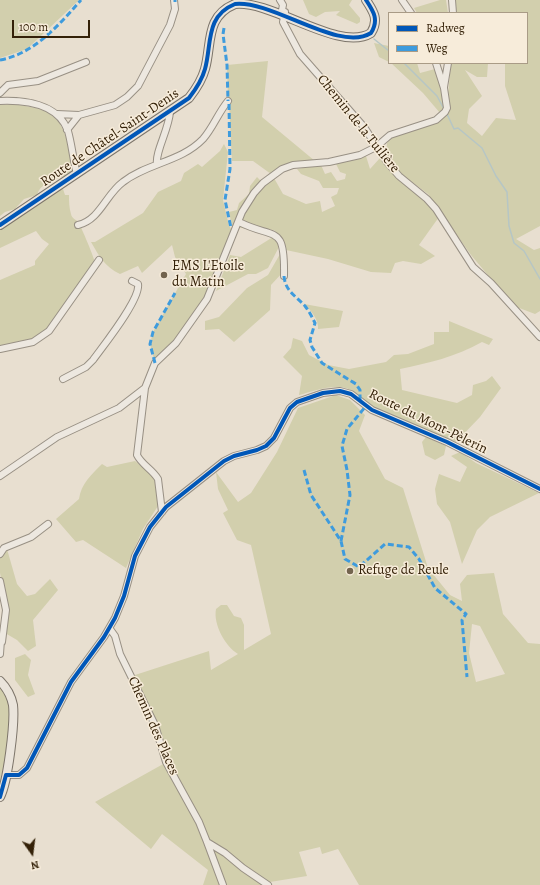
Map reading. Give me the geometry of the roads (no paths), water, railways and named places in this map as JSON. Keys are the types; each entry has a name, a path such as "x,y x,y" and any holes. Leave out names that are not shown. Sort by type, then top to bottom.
{"main road":[{"name":"Route de Châtel-Saint-Denis","path":"0,225 189,98 202,80 208,57 212,25 225,8 236,3 246,1 256,2 284,11 335,31 356,38 361,38 370,33 375,23 373,12 366,0"},
{"path":"0,681 9,693 13,711 6,775 0,797"}],"street":[{"path":"0,101 11,100 37,105 57,114 79,115 115,105 138,86 170,25 175,9 174,0"},
{"name":"Chemin de la Tuilière","path":"280,0 284,11 283,22 300,54 364,128 376,147 399,176 428,199 473,267 491,283 540,337"},
{"path":"402,0 410,12"},
{"path":"452,0 452,12"},
{"path":"0,93 8,85 38,81 86,62"},
{"path":"162,512 158,479 155,474 140,462 138,455 145,388 155,363 176,343 207,300 239,222 254,193 263,183 282,169 299,164 348,159 360,155 376,147 390,135 441,116 447,108 444,88 436,64"},
{"path":"444,88 448,64"},
{"path":"78,225 86,223 93,218 121,183 130,176 157,164 172,160 189,151 203,139 228,101"},
{"path":"157,164 156,157 170,123 170,112"},
{"path":"57,114 68,130 77,174"},
{"path":"68,130 79,115"},
{"path":"239,222 252,228 274,233 280,238 282,245 284,276"},
{"path":"0,349 33,342 49,330 99,260"},
{"path":"63,379 86,367 93,360 130,307 139,289 138,284 132,281"},
{"path":"0,476 57,437 119,408 145,388"},
{"name":"Route du Mont-Pèlerin","path":"6,775 17,776 27,768 68,686 110,629 124,596 138,550 150,527 162,512 228,459 266,446 274,438 293,405 303,399 323,393 340,391 351,394 372,410 447,442 540,489"},
{"path":"0,554 4,548 31,537 48,524"},
{"path":"0,581 6,610 0,654"},
{"path":"0,628 2,642"},
{"name":"Chemin des Places","path":"110,629 115,636 120,654 155,725 166,762 199,822 223,885"},
{"path":"207,842 225,853 243,868 268,885"}],"waterway":[{"path":"374,39 388,50"},
{"path":"405,64 437,96 444,109"},
{"path":"447,114 454,129 458,128 482,148 496,176 507,192 509,226 514,243 524,251 540,279"}],"place":[{"name":"EMS L'Etoile du Matin","path":"164,275"},
{"name":"Refuge de Reule","path":"350,571"}]}
